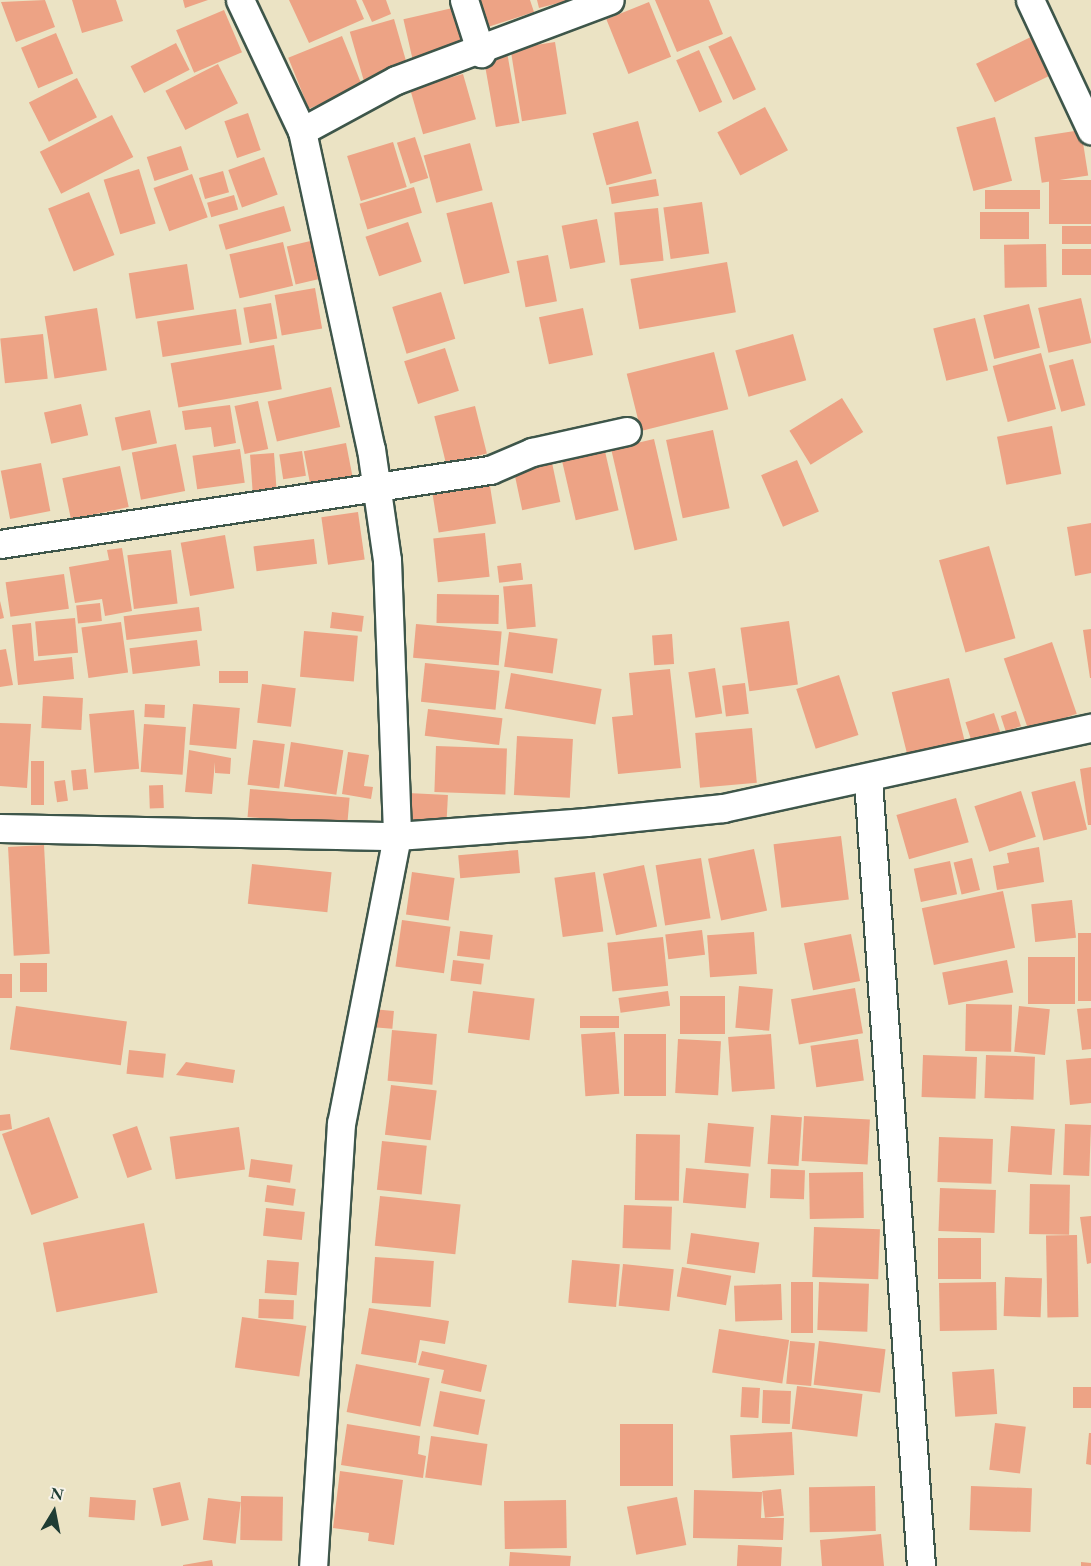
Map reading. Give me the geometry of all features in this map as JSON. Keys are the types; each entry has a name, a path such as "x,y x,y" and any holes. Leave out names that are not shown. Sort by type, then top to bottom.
{"street":[{"path":"464,0 481,53"},
{"path":"302,131 396,80 481,53 610,0"},
{"path":"1030,0 1091,130"},
{"path":"245,4 302,131 378,489 387,560 397,836 342,1122 313,1566"},
{"path":"0,544 378,489 490,470 532,452 627,431"},
{"path":"0,828 397,836 723,808 868,779 1091,728"},
{"path":"868,779 921,1566"}],"building":[{"path":"45,0 55,27 16,42 1,2"},
{"path":"72,0 116,0 123,21 82,33"},
{"path":"183,0 208,0 185,8"},
{"path":"289,0 356,0 364,19 309,43"},
{"path":"362,0 386,0 391,14 372,22"},
{"path":"478,0 530,0 534,12 488,27"},
{"path":"537,0 567,0 567,1 539,8"},
{"path":"655,0 709,0 723,34 677,52"},
{"path":"649,2 671,57 628,74 606,19"},
{"path":"457,7 468,53 414,65 403,19"},
{"path":"224,10 242,52 194,73 176,30"},
{"path":"394,19 408,69 364,82 350,32"},
{"path":"56,33 73,74 38,88 21,48"},
{"path":"1039,33 1058,72 995,102 976,64"},
{"path":"342,36 363,87 309,109 288,58"},
{"path":"731,36 756,89 733,100 708,47"},
{"path":"555,42 566,114 522,121 511,49"},
{"path":"176,43 190,70 144,93 131,66"},
{"path":"699,50 722,102 699,112 676,60"},
{"path":"507,52 520,123 496,127 483,56"},
{"path":"218,64 238,103 185,130 165,91"},
{"path":"463,74 476,119 423,134 410,89"},
{"path":"77,78 97,117 49,142 29,103"},
{"path":"765,107 788,150 740,176 717,132"},
{"path":"248,113 261,150 237,158 224,121"},
{"path":"112,115 133,157 61,194 40,152"},
{"path":"995,117 1012,181 973,191 956,127"},
{"path":"638,121 652,173 607,185 593,133"},
{"path":"1081,130 1088,175 1042,183 1035,137"},
{"path":"415,137 428,178 410,184 397,143"},
{"path":"393,142 407,187 361,201 347,156"},
{"path":"470,143 483,190 436,203 424,155"},
{"path":"181,146 189,170 154,181 147,157"},
{"path":"264,157 278,195 242,208 228,170"},
{"path":"139,169 156,224 120,234 104,180"},
{"path":"223,171 229,192 205,199 199,178"},
{"path":"192,174 208,217 169,231 153,188"},
{"path":"656,179 659,196 612,204 609,187"},
{"path":"1049,180 1091,180 1091,224 1049,224"},
{"path":"414,187 422,213 367,229 359,204"},
{"path":"985,190 1040,190 1040,209 985,209"},
{"path":"89,192 114,255 74,272 48,208"},
{"path":"234,195 238,209 211,217 207,203"},
{"path":"492,202 510,273 464,284 446,213"},
{"path":"702,202 709,253 671,259 663,207"},
{"path":"284,206 291,231 226,250 219,225"},
{"path":"658,208 664,261 620,265 614,213"},
{"path":"980,212 1029,212 1029,239 980,239"},
{"path":"597,219 605,262 570,269 562,226"},
{"path":"408,222 422,262 379,276 365,237"},
{"path":"1062,226 1091,226 1091,244 1062,244"},
{"path":"319,239 328,277 296,284 287,246"},
{"path":"283,242 293,286 240,298 229,254"},
{"path":"1046,244 1047,287 1005,288 1004,245"},
{"path":"1062,249 1091,249 1091,275 1062,275"},
{"path":"548,255 557,301 526,307 517,261"},
{"path":"727,262 736,312 639,329 630,279"},
{"path":"187,264 194,309 136,319 129,273"},
{"path":"315,288 322,328 282,335 275,295"},
{"path":"441,292 455,339 407,354 392,307"},
{"path":"1081,298 1091,343 1048,353 1038,308"},
{"path":"271,303 277,338 250,343 243,308"},
{"path":"1029,304 1040,348 994,359 983,315"},
{"path":"97,308 107,370 55,379 45,316"},
{"path":"583,308 593,355 549,364 539,317"},
{"path":"236,309 242,345 163,357 157,322"},
{"path":"975,318 988,370 946,381 933,328"},
{"path":"43,334 48,379 5,383 0,338"},
{"path":"793,334 806,380 749,397 735,351"},
{"path":"274,345 282,389 178,408 171,363"},
{"path":"445,348 459,391 418,404 404,361"},
{"path":"714,352 728,409 641,431 627,374"},
{"path":"1041,353 1056,409 1008,422 993,366"},
{"path":"1073,359 1085,405 1061,412 1049,365"},
{"path":"331,387 340,427 277,442 268,402"},
{"path":"842,398 863,432 811,465 789,431"},
{"path":"258,401 268,449 245,454 235,406"},
{"path":"81,404 88,435 51,444 44,413"},
{"path":"230,405 236,443 214,447 211,427 185,430 182,411"},
{"path":"475,406 487,454 446,464 434,416"},
{"path":"150,410 157,443 122,451 115,417"},
{"path":"1052,426 1061,474 1006,485 997,437"},
{"path":"713,430 730,508 683,518 666,440"},
{"path":"654,439 677,540 635,550 611,449"},
{"path":"346,443 354,483 312,491 304,451"},
{"path":"176,444 185,491 141,500 132,453"},
{"path":"604,447 619,510 576,520 561,457"},
{"path":"240,449 245,483 197,489 192,456"},
{"path":"302,451 306,476 283,479 279,455"},
{"path":"274,453 277,496 253,498 250,455"},
{"path":"551,458 560,502 522,510 513,466"},
{"path":"797,460 819,512 783,527 761,475"},
{"path":"41,463 50,511 10,519 1,471"},
{"path":"120,466 129,507 71,519 62,478"},
{"path":"490,486 496,524 439,533 433,495"},
{"path":"358,512 365,560 328,565 321,517"},
{"path":"1091,523 1091,573 1075,576 1067,527"},
{"path":"485,533 490,577 438,582 433,538"},
{"path":"225,535 234,588 190,596 181,543"},
{"path":"314,539 317,564 257,571 253,546"},
{"path":"989,546 1015,638 965,653 939,560"},
{"path":"122,548 132,611 105,616 102,599 75,603 69,567 109,560 107,550"},
{"path":"171,550 178,604 134,609 127,555"},
{"path":"521,563 523,580 499,583 497,566"},
{"path":"64,574 69,609 10,617 6,582"},
{"path":"532,584 536,627 507,629 503,587"},
{"path":"437,594 499,595 498,624 436,623"},
{"path":"0,601 4,618 0,619"},
{"path":"100,603 102,621 78,623 76,606"},
{"path":"199,607 202,631 126,640 124,616"},
{"path":"332,612 364,616 362,632 330,628"},
{"path":"75,618 78,653 38,656 35,621"},
{"path":"789,621 798,684 749,691 740,628"},
{"path":"121,622 128,673 88,678 81,628"},
{"path":"31,623 34,661 72,657 74,679 18,685 12,625"},
{"path":"416,624 502,631 499,665 413,658"},
{"path":"1091,629 1091,678 1090,678 1083,630"},
{"path":"304,631 358,636 354,682 300,677"},
{"path":"509,632 558,639 553,673 504,667"},
{"path":"672,634 674,664 654,665 652,635"},
{"path":"197,640 200,666 133,674 130,648"},
{"path":"1052,642 1077,714 1029,730 1004,659"},
{"path":"6,649 13,685 0,687 0,650"},
{"path":"425,663 500,671 496,710 421,702"},
{"path":"715,668 722,713 696,718 688,672"},
{"path":"670,669 681,768 618,774 612,717 633,715 629,673"},
{"path":"219,671 248,671 248,683 219,683"},
{"path":"511,673 602,689 595,724 505,708"},
{"path":"839,675 858,735 816,749 796,689"},
{"path":"949,678 966,747 909,761 892,692"},
{"path":"745,683 749,714 726,717 722,686"},
{"path":"262,684 296,688 291,727 257,723"},
{"path":"43,696 83,698 81,730 41,728"},
{"path":"145,704 165,705 164,718 144,717"},
{"path":"193,704 240,708 236,749 189,745"},
{"path":"428,709 502,718 499,745 425,736"},
{"path":"134,710 139,769 94,773 89,714"},
{"path":"1016,711 1021,726 1006,731 1001,716"},
{"path":"994,713 1001,735 973,744 965,722"},
{"path":"0,723 31,724 27,788 0,786"},
{"path":"144,724 186,727 183,775 141,772"},
{"path":"752,728 757,783 700,788 695,733"},
{"path":"517,736 573,739 570,798 514,795"},
{"path":"253,740 285,744 279,789 248,785"},
{"path":"291,742 343,750 336,795 284,786"},
{"path":"436,746 507,748 505,794 434,792"},
{"path":"189,750 231,758 230,774 215,773 215,762 212,794 185,792"},
{"path":"348,752 369,755 364,786 373,787 371,799 342,794"},
{"path":"31,761 44,761 44,805 31,805"},
{"path":"1091,767 1091,825 1088,825 1080,769"},
{"path":"86,769 88,789 73,790 71,771"},
{"path":"65,780 68,801 57,802 54,782"},
{"path":"1075,781 1087,830 1043,840 1031,792"},
{"path":"149,785 163,785 164,808 150,808"},
{"path":"250,789 350,798 347,826 248,817"},
{"path":"1021,791 1036,837 989,852 974,806"},
{"path":"408,793 448,795 446,823 407,821"},
{"path":"956,798 969,842 909,859 896,815"},
{"path":"841,836 849,900 781,908 774,844"},
{"path":"44,845 50,954 14,956 8,847"},
{"path":"1039,847 1044,882 997,890 993,866 1009,863 1007,853"},
{"path":"754,849 767,911 721,920 708,859"},
{"path":"518,850 520,873 460,878 458,855"},
{"path":"701,858 711,918 665,925 656,865"},
{"path":"972,858 980,890 962,895 954,863"},
{"path":"950,861 957,894 921,902 914,869"},
{"path":"252,864 332,872 327,912 248,904"},
{"path":"644,865 657,927 616,935 603,874"},
{"path":"412,872 455,878 449,921 406,915"},
{"path":"595,872 603,931 563,937 554,878"},
{"path":"1003,891 1015,948 934,965 922,908"},
{"path":"1072,900 1076,938 1035,942 1031,904"},
{"path":"402,920 451,927 444,973 395,967"},
{"path":"702,930 705,955 668,959 665,935"},
{"path":"460,931 493,935 490,960 457,956"},
{"path":"754,932 757,974 710,977 707,935"},
{"path":"1078,933 1091,933 1091,1001 1078,1001"},
{"path":"851,934 860,981 813,990 804,943"},
{"path":"663,937 668,986 612,992 607,943"},
{"path":"1028,957 1075,957 1075,1004 1028,1004"},
{"path":"453,960 484,964 481,985 450,981"},
{"path":"1007,960 1013,992 949,1005 942,973"},
{"path":"20,963 47,963 47,992 20,992"},
{"path":"0,974 12,974 12,998 0,998"},
{"path":"739,986 773,989 769,1031 735,1028"},
{"path":"855,988 863,1033 799,1045 791,999"},
{"path":"473,991 535,999 529,1040 468,1033"},
{"path":"668,991 670,1006 621,1013 618,998"},
{"path":"680,996 725,996 725,1034 680,1034"},
{"path":"966,1004 1012,1005 1011,1052 965,1051"},
{"path":"16,1006 127,1022 121,1065 10,1050"},
{"path":"1019,1006 1050,1009 1045,1055 1014,1052"},
{"path":"1091,1008 1091,1049 1082,1050 1077,1009"},
{"path":"372,1009 394,1011 392,1029 370,1027"},
{"path":"580,1016 619,1016 619,1028 580,1028"},
{"path":"392,1030 437,1034 432,1085 388,1081"},
{"path":"615,1032 619,1094 585,1096 581,1034"},
{"path":"624,1034 666,1034 666,1096 624,1096"},
{"path":"771,1034 775,1089 732,1092 728,1037"},
{"path":"678,1039 721,1041 718,1095 675,1093"},
{"path":"858,1039 864,1081 816,1087 810,1046"},
{"path":"129,1050 166,1054 163,1078 126,1074"},
{"path":"923,1055 977,1057 976,1099 922,1097"},
{"path":"986,1055 1035,1057 1033,1100 984,1098"},
{"path":"1091,1058 1091,1103 1070,1105 1066,1060"},
{"path":"186,1062 235,1070 233,1083 176,1075"},
{"path":"391,1085 437,1091 431,1140 385,1135"},
{"path":"10,1114 12,1129 0,1131 0,1115"},
{"path":"771,1115 802,1117 799,1166 768,1164"},
{"path":"804,1116 870,1119 868,1164 802,1161"},
{"path":"49,1117 78,1198 31,1215 2,1134"},
{"path":"708,1123 754,1127 750,1167 705,1163"},
{"path":"1065,1124 1091,1125 1089,1176 1063,1175"},
{"path":"137,1126 152,1169 127,1178 112,1134"},
{"path":"1011,1126 1055,1129 1052,1175 1008,1172"},
{"path":"239,1127 245,1170 176,1179 170,1137"},
{"path":"636,1134 680,1135 679,1201 635,1200"},
{"path":"939,1137 993,1139 991,1184 937,1182"},
{"path":"382,1141 427,1146 422,1194 377,1190"},
{"path":"251,1159 293,1165 290,1183 248,1177"},
{"path":"686,1168 749,1173 746,1208 683,1203"},
{"path":"771,1169 805,1170 804,1199 770,1198"},
{"path":"863,1172 864,1218 810,1219 809,1173"},
{"path":"1030,1184 1070,1185 1069,1235 1029,1234"},
{"path":"267,1185 296,1189 293,1206 265,1202"},
{"path":"940,1188 996,1190 994,1233 938,1231"},
{"path":"380,1196 461,1204 455,1254 375,1246"},
{"path":"624,1205 672,1207 670,1250 622,1248"},
{"path":"266,1208 305,1212 302,1240 263,1236"},
{"path":"1091,1216 1091,1263 1087,1264 1080,1217"},
{"path":"144,1223 158,1293 56,1312 43,1243"},
{"path":"814,1227 880,1229 878,1279 812,1277"},
{"path":"691,1233 759,1243 755,1273 687,1264"},
{"path":"1077,1235 1078,1317 1047,1318 1046,1236"},
{"path":"938,1238 981,1238 981,1279 938,1279"},
{"path":"375,1257 434,1261 431,1307 372,1303"},
{"path":"267,1260 299,1262 297,1295 265,1293"},
{"path":"572,1260 620,1264 616,1307 568,1303"},
{"path":"623,1264 674,1269 669,1311 619,1306"},
{"path":"682,1267 731,1276 726,1305 677,1297"},
{"path":"1005,1277 1042,1278 1041,1317 1004,1316"},
{"path":"791,1282 813,1282 813,1333 791,1333"},
{"path":"819,1282 869,1284 867,1332 817,1330"},
{"path":"996,1282 997,1330 940,1331 939,1283"},
{"path":"781,1284 782,1320 735,1322 734,1286"},
{"path":"259,1299 294,1300 293,1319 258,1318"},
{"path":"369,1308 449,1321 445,1344 420,1340 416,1363 361,1354"},
{"path":"242,1317 306,1326 299,1377 235,1368"},
{"path":"719,1329 789,1340 782,1384 712,1372"},
{"path":"790,1341 815,1343 811,1386 786,1384"},
{"path":"819,1341 886,1349 880,1393 814,1385"},
{"path":"422,1351 487,1365 481,1392 441,1383 444,1370 418,1365"},
{"path":"356,1364 430,1378 420,1426 347,1412"},
{"path":"994,1369 997,1414 955,1417 952,1372"},
{"path":"797,1386 863,1394 857,1437 792,1429"},
{"path":"742,1387 760,1388 758,1418 740,1417"},
{"path":"1073,1387 1091,1387 1091,1408 1073,1408"},
{"path":"763,1390 791,1391 790,1424 762,1423"},
{"path":"440,1391 485,1400 478,1435 433,1426"},
{"path":"995,1423 1026,1427 1020,1473 989,1470"},
{"path":"347,1424 420,1436 418,1454 426,1456 423,1478 341,1465"},
{"path":"620,1424 673,1424 673,1486 620,1486"},
{"path":"792,1432 794,1475 732,1478 730,1435"},
{"path":"1089,1433 1091,1433 1091,1465 1086,1464"},
{"path":"431,1436 487,1444 482,1486 425,1478"},
{"path":"340,1471 403,1480 394,1545 368,1541 369,1533 333,1528"},
{"path":"180,1482 189,1520 161,1526 153,1488"},
{"path":"875,1486 876,1531 810,1532 809,1487"},
{"path":"971,1486 1032,1488 1030,1532 969,1530"},
{"path":"781,1489 784,1516 765,1518 762,1491"},
{"path":"694,1490 762,1492 761,1518 784,1518 783,1540 693,1538"},
{"path":"241,1496 283,1497 282,1541 240,1540"},
{"path":"90,1497 136,1500 134,1520 89,1517"},
{"path":"677,1497 686,1545 636,1555 627,1507"},
{"path":"208,1498 241,1502 236,1544 203,1540"},
{"path":"566,1500 567,1548 505,1549 504,1501"},
{"path":"881,1534 884,1566 822,1566 820,1540"},
{"path":"738,1545 782,1547 781,1566 737,1566"},
{"path":"510,1552 571,1556 570,1566 509,1566"},
{"path":"212,1560 213,1566 183,1566 183,1565"},
{"path":"1081,1562 1091,1563 1091,1566 1081,1566"}]}
